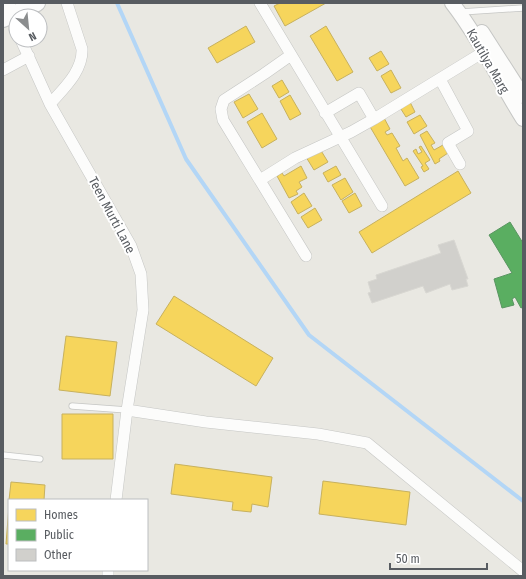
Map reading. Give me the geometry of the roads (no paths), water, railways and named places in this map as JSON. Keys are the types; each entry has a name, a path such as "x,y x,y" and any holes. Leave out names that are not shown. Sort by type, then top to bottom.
{"main road":[{"path":"24,8 37,3"}],"street":[{"path":"50,104 74,76 83,56 67,3"},
{"path":"260,3 382,206"},
{"name":"Kautilya Marg","path":"461,8 488,49 523,96"},
{"name":"Teen Murti Lane","path":"25,48 50,104 131,246 141,274 143,310 127,410 116,499"},
{"path":"260,180 295,158 374,119 488,49"},
{"name":"Kautilya Marg","path":"488,49 508,95 523,120"},
{"path":"291,55 224,100 221,109 223,120 306,256"},
{"path":"3,70 29,56"},
{"path":"440,79 468,131 448,143 460,164"},
{"path":"326,113 359,93 374,119"},
{"path":"127,410 206,422 318,434 367,443 523,571"}],"lane":[{"path":"461,8 523,8"},
{"path":"72,406 127,410"},
{"path":"3,455 40,459"}],"waterway":[{"path":"117,3 186,159 309,335 523,501"}]}
